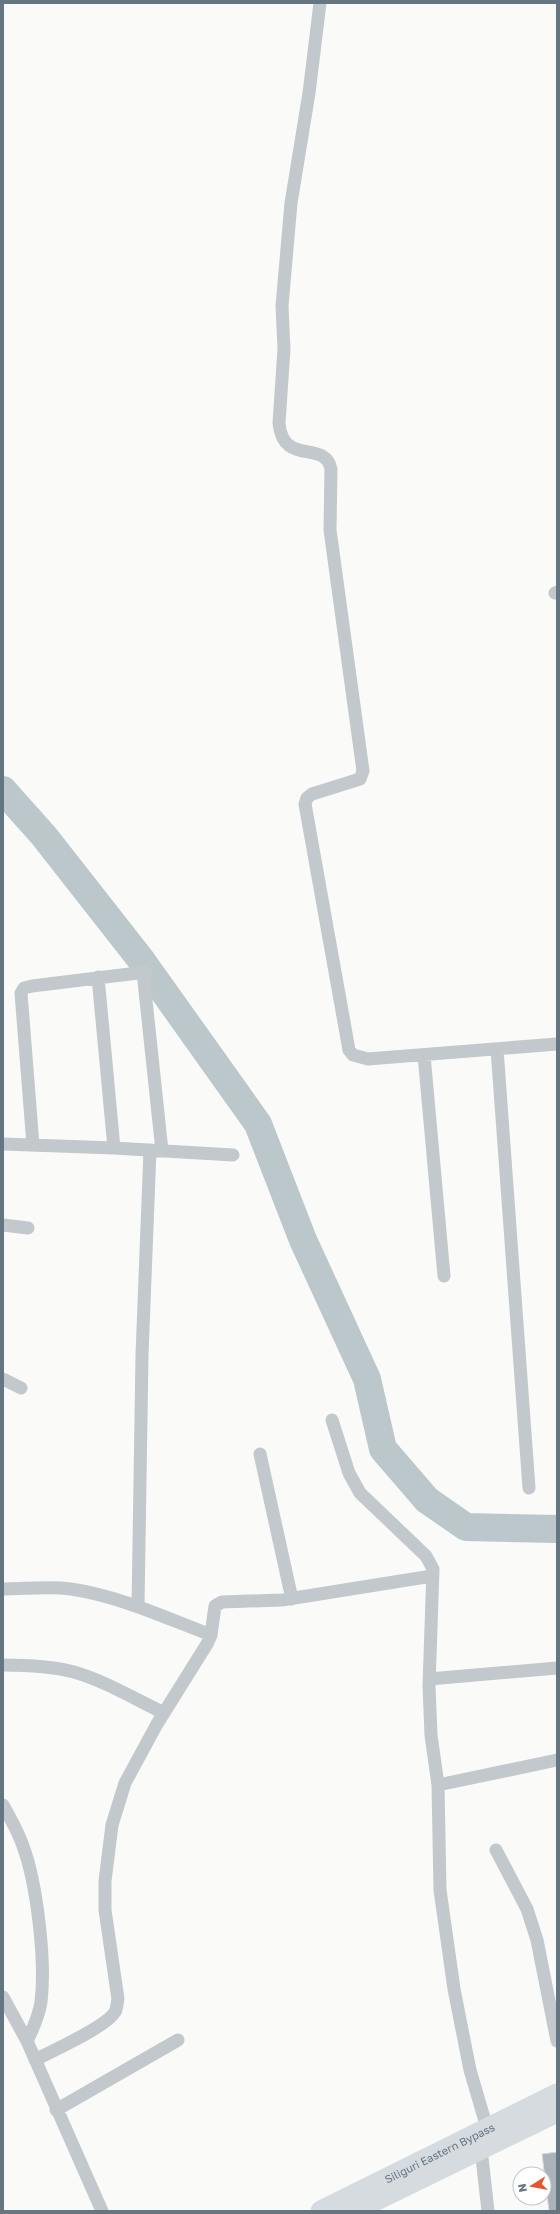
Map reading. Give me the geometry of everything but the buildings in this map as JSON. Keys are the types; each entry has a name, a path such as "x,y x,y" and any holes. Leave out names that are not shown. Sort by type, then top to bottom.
{"main road":[{"name":"Siliguri Eastern Bypass","path":"321,2211 557,2094"},
{"name":"Siliguri Eastern Bypass","path":"353,2211 557,2112"}],"street":[{"path":"320,3 309,93 291,203 282,306 284,349 279,423 280,432 286,444 294,448 324,456 330,463 329,506 332,551 363,771 360,779 356,781 312,794 307,798 305,811 349,1050 353,1056 368,1059 557,1044"},
{"path":"33,1145 21,993 24,988 144,972 156,1150 142,1355 138,1607"},
{"path":"98,977 114,1148"},
{"path":"497,1049 529,1488"},
{"path":"424,1055 444,1276"},
{"path":"3,1144 156,1150 233,1155"},
{"path":"3,1225 28,1228"},
{"path":"3,1379 21,1388"},
{"path":"332,1420 349,1473 360,1493 431,1562 432,1576 429,1679 431,1735 438,1785 440,1890 446,1937 470,2070 487,2128"},
{"path":"260,1454 292,1599"},
{"path":"37,2065 108,2019 116,2011 118,1999 105,1910 105,1881 112,1825 125,1783 164,1713 200,1657 211,1635 214,1609 218,1603 292,1599 432,1576"},
{"path":"3,1589 69,1589 93,1593 138,1607 211,1635"},
{"path":"3,1665 29,1665 74,1672 102,1683 164,1713"},
{"path":"429,1679 557,1668"},
{"path":"438,1785 557,1760"},
{"path":"3,1805 23,1846 31,1875 39,1932 43,1976 41,2003 27,2041"},
{"path":"496,1850 527,1909 537,1940 557,2041"},
{"path":"3,1997 27,2041 56,2110 102,2211"},
{"path":"56,2110 178,2040"},
{"path":"481,2148 488,2211"}],"waterway":[{"path":"3,790 44,836 142,961 258,1124 303,1240 367,1379 383,1449 427,1500 466,1527 557,1529"}]}
